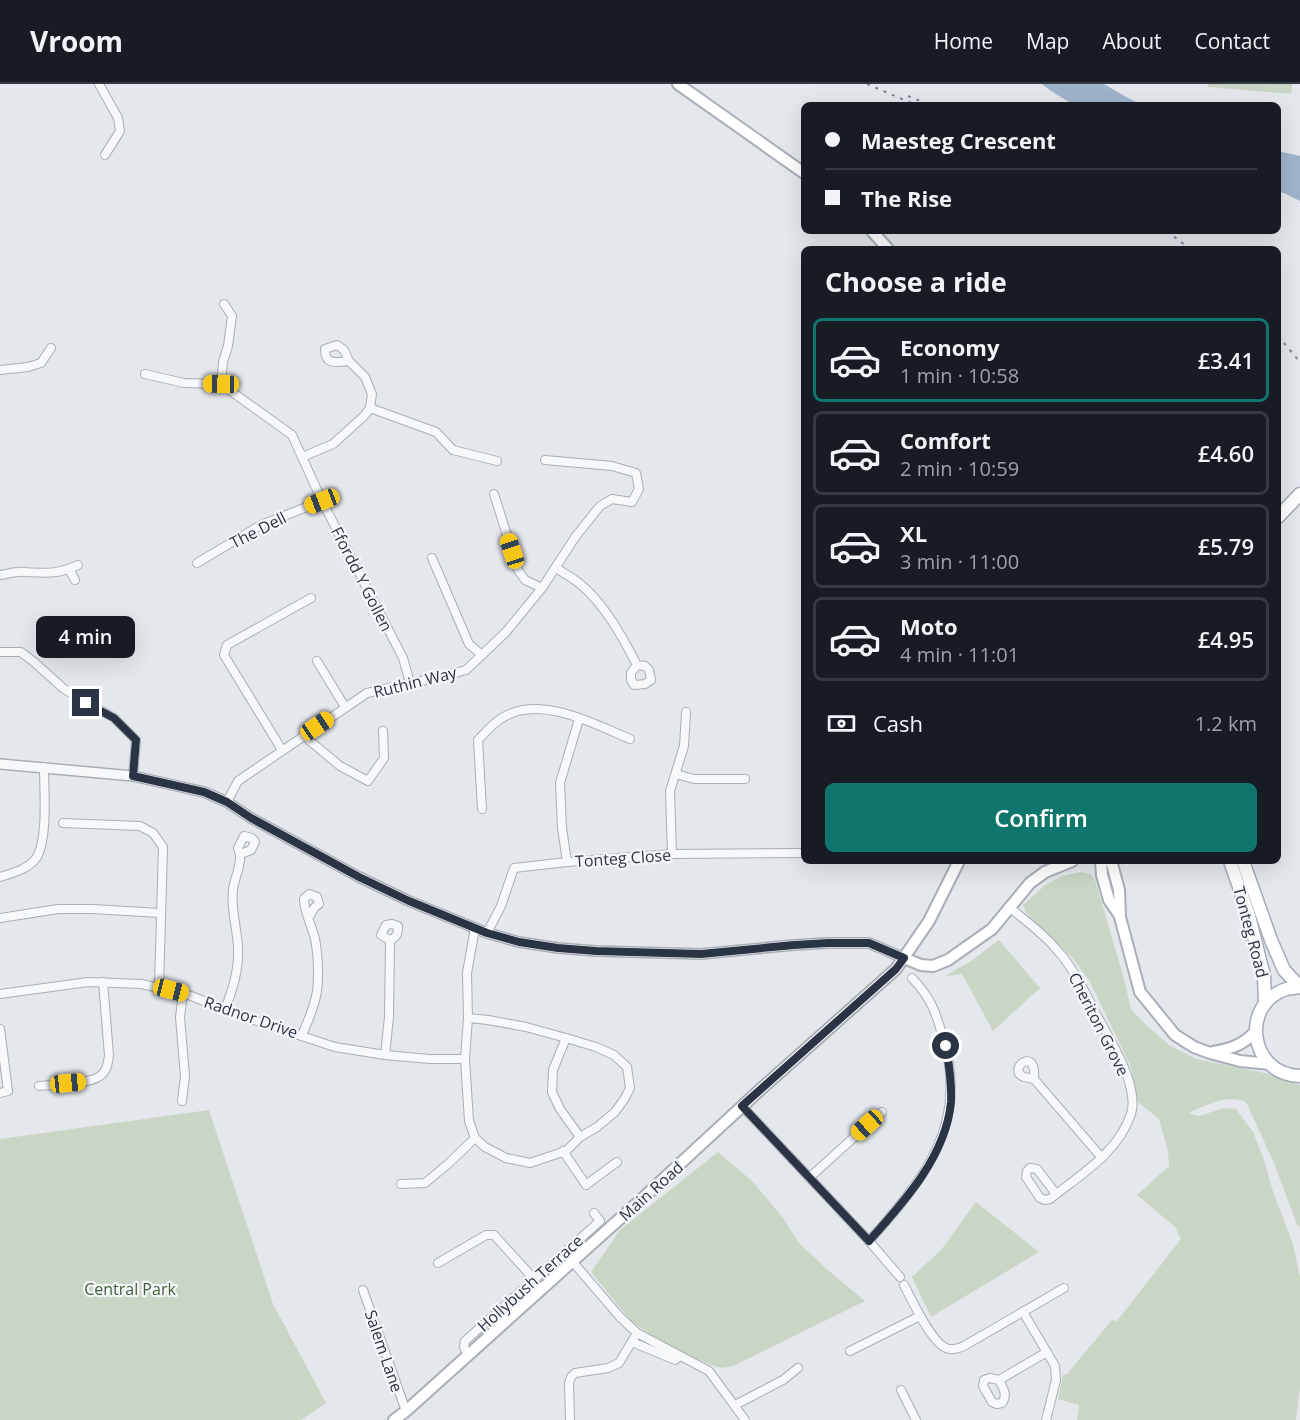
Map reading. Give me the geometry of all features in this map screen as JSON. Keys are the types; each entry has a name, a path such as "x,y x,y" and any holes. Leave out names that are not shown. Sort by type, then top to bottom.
{"main road":[{"path":"678,84 801,171"},
{"path":"875,234 885,246"},
{"path":"1281,515 1300,494"},
{"name":"Main Road","path":"394,1420 896,969 929,921 958,864"},
{"path":"904,958 921,965 933,966 948,960 992,929 1039,875 1065,864"},
{"path":"1101,864 1109,900 1120,917"},
{"path":"1112,864 1119,890 1120,917 1140,992 1175,1035 1194,1047 1240,1060 1270,1064"},
{"name":"Tonteg Road","path":"1231,864 1249,916 1264,976 1265,1004"},
{"name":"Tonteg Road","path":"1244,864 1279,960 1284,970 1300,987"},
{"path":"1300,987 1286,989 1274,995 1259,1013 1255,1032 1262,1055 1270,1064 1287,1074 1300,1076"},
{"path":"1210,1053 1232,1049 1248,1040 1255,1032"}],"street":[{"path":"99,84 118,118 120,131 105,155"},
{"path":"145,374 184,383 221,384 232,316 224,304"},
{"path":"0,370 41,363 51,348"},
{"path":"303,457 333,444 370,408 372,394 365,377 349,361"},
{"name":"Ffordd Y Gollen","path":"221,384 292,435 322,501 403,658 410,683"},
{"path":"370,408 436,432 453,450 497,461"},
{"name":"Ruthin Way","path":"227,802 238,781 367,693 466,670 506,632 542,588 576,536 600,506 612,499 632,502 639,489 636,473 612,466 545,460"},
{"path":"494,494 518,570 525,580 542,588"},
{"name":"The Dell","path":"196,563 261,525 322,501"},
{"path":"432,558 469,644 482,655"},
{"path":"0,575 24,572 47,574 78,565"},
{"path":"556,568 580,584 594,597 637,665"},
{"path":"69,569 75,580"},
{"path":"282,750 224,655 226,645 310,598"},
{"path":"0,652 21,652 64,689 114,718 125,728 136,740 133,776"},
{"path":"316,661 345,707"},
{"path":"482,808 478,740 491,725 504,716 519,711 550,710 579,718 630,739"},
{"path":"672,854 670,791 684,746 686,712"},
{"path":"567,862 562,828 560,783 579,718"},
{"path":"303,735 339,766 368,781 384,758 383,731"},
{"path":"0,764 133,776 204,792 227,802 251,818 359,877 409,901 487,933 519,942 596,951 701,954 794,945 869,943 904,958"},
{"path":"0,877 21,870 36,858 43,838 44,767"},
{"path":"676,774 694,779 745,779"},
{"path":"63,823 140,826 153,833 163,847 159,987"},
{"name":"Tonteg Close","path":"487,933 501,906 514,868 672,854 801,853"},
{"path":"225,1009 231,993 238,953 233,890 241,854"},
{"name":"Cheriton Grove","path":"1009,908 1050,941 1073,969 1122,1062 1131,1092 1131,1113 1119,1137 1102,1158 1056,1194"},
{"path":"0,918 58,909 160,913"},
{"path":"302,1035 317,991 317,949 309,917"},
{"path":"468,1018 526,1027 596,1047 614,1055 627,1067 630,1088 615,1112 563,1152 530,1162 507,1158 484,1147 475,1138 469,1121 465,1059 468,1018 467,973 475,928"},
{"path":"385,1055 389,1017 390,940"},
{"path":"869,1241 909,1193 937,1149 947,1123 951,1101 950,1070 946,1046 936,1014 924,991 912,978"},
{"name":"Radnor Drive","path":"0,994 88,982 141,984 183,993 262,1023 335,1047 385,1055 465,1059"},
{"path":"39,1086 90,1081 99,1077 104,1071 109,1055 103,982"},
{"path":"182,1101 185,1076 180,1017 183,993"},
{"path":"0,1029 8,1091 0,1093"},
{"path":"566,1038 553,1070 552,1092 560,1109 580,1137"},
{"path":"1034,1078 1102,1158"},
{"path":"742,1106 900,1277"},
{"path":"808,1178 882,1112"},
{"path":"401,1184 425,1183 475,1138"},
{"path":"563,1152 586,1185 617,1162"},
{"name":"Hollybush Terrace","path":"468,1355 464,1347 465,1341 600,1221 594,1213"},
{"path":"438,1263 486,1235 494,1234 534,1279"},
{"path":"572,1261 620,1317 637,1333 709,1371 745,1420"},
{"path":"904,1285 929,1330 944,1347 950,1349 964,1346 1064,1288"},
{"name":"Salem Lane","path":"363,1290 406,1411"},
{"path":"1023,1312 1055,1366 1056,1374 1046,1420"},
{"path":"850,1351 920,1316"},
{"path":"570,1420 569,1383 571,1377 575,1373 608,1368 619,1363 637,1333"},
{"path":"632,1342 675,1360 680,1356"},
{"path":"999,1380 1047,1352"},
{"path":"735,1406 783,1380 798,1368"},
{"path":"901,1390 916,1420"}],"green space":[{"path":"1208,84 1292,84 1291,94 1208,87"},
{"path":"1081,872 1091,874 1095,880 1131,1009 1144,1023 1169,1045 1196,1059 1275,1075 1300,1085 1300,1226 1298,1227 1274,1163 1246,1102 1224,1100 1188,1113 1199,1116 1224,1108 1236,1109 1253,1132 1264,1160 1273,1192 1293,1244 1300,1277 1300,1387 1296,1420 1077,1420 1079,1405 1058,1399 1063,1375 1067,1374 1112,1320 1117,1321 1181,1239 1175,1227 1137,1195 1169,1166 1168,1151 1159,1119 1137,1101 1131,1067 1090,982 1075,961 1026,913 1023,905 1044,886 1062,876"},
{"path":"999,940 1040,988 993,1031 962,974 945,976 971,961"},
{"name":"Central Park","path":"209,1110 273,1304 326,1403 301,1420 0,1420 0,1139"},
{"path":"718,1152 753,1182 783,1218 799,1243 865,1301 735,1365 723,1368 686,1354 632,1322 591,1272 620,1230"},
{"path":"976,1202 1039,1252 931,1317 912,1277 941,1250"}],"water":[{"path":"1042,84 1104,84 1136,102 1069,102"},
{"path":"1281,152 1300,156 1300,201 1281,192"}],"railway":[{"path":"867,84 909,102"},
{"path":"908,96 923,102"},
{"path":"1171,234 1186,246"},
{"path":"1281,340 1300,362"}],"route":[{"path":"86,703 114,718 136,740 133,776 204,792 227,802 251,818 359,877 409,901 487,933 519,942 558,948 701,954 794,945 869,943 904,958 896,969 742,1106 869,1241 909,1193 937,1149 947,1123 951,1101 950,1070 946,1046"}]}
